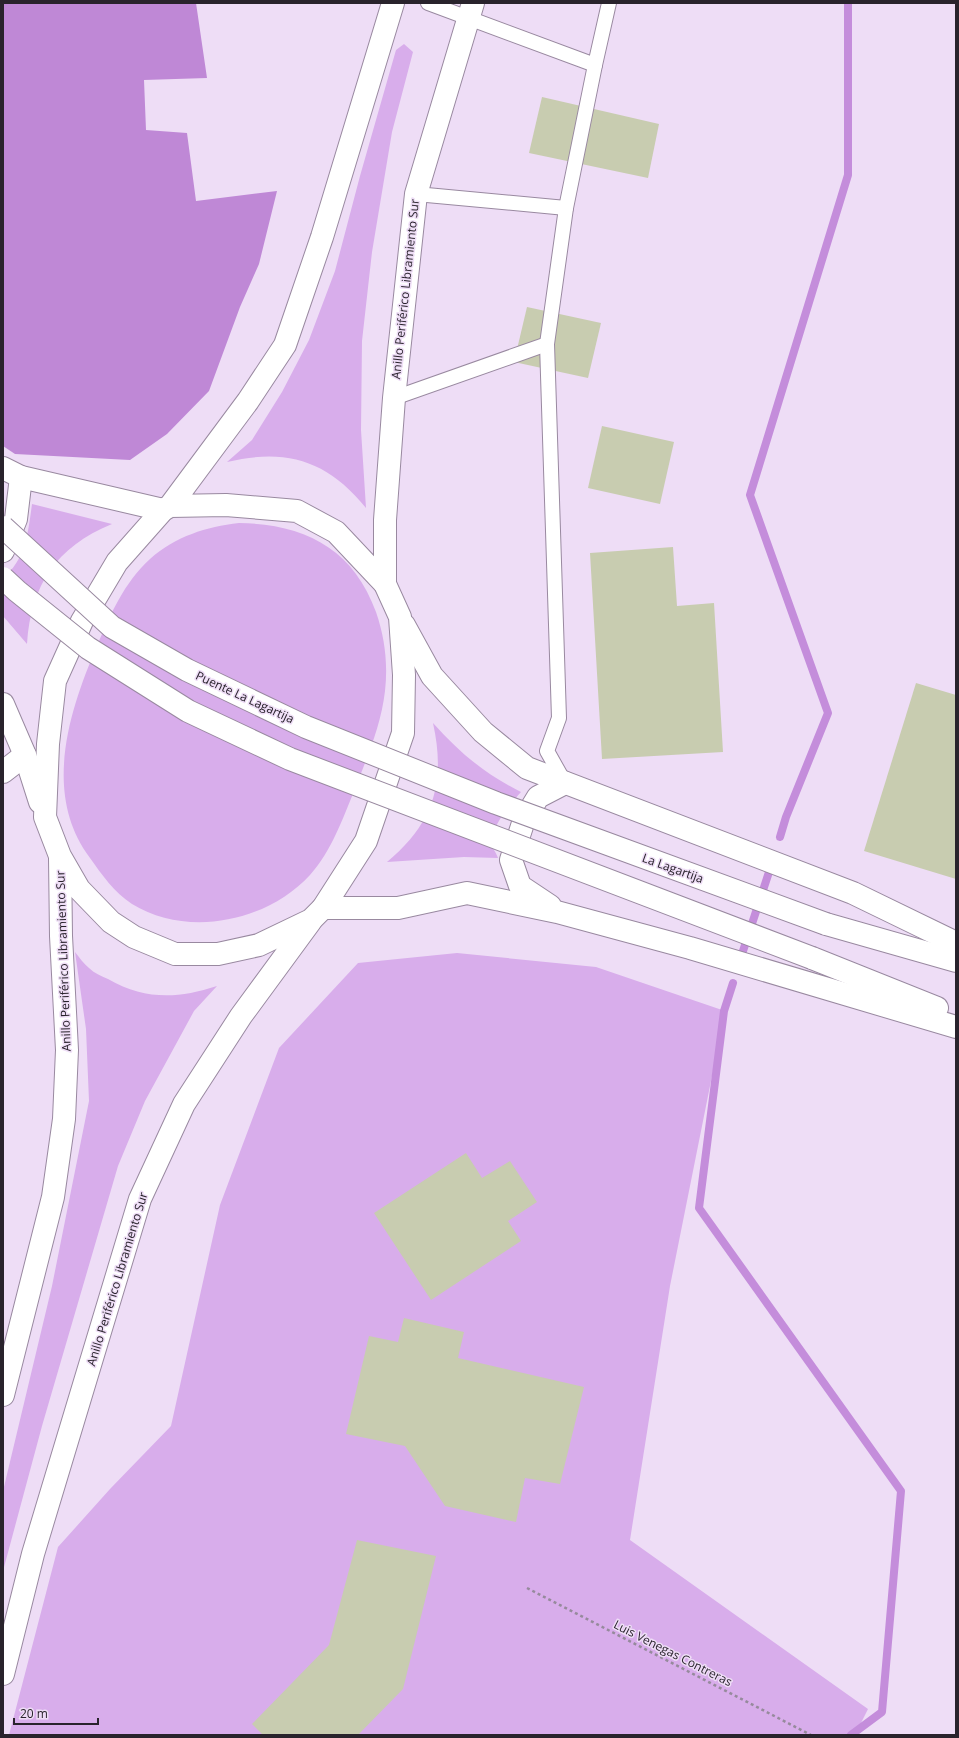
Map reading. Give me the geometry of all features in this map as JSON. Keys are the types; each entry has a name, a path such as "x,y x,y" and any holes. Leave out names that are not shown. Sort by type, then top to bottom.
{"main road":[{"name":"Anillo Periférico Libramiento Sur","path":"317,914 259,945 218,954 175,954 134,937 111,922 79,889 60,856 45,817 48,744 55,681 82,621 117,562 167,508 248,401 285,345 322,237 392,3"},
{"name":"Anillo Periférico Libramiento Sur","path":"385,584 385,520 394,398 416,194 471,10"},
{"path":"3,551 16,519 12,473 167,508"},
{"name":"Anillo Periférico Libramiento Sur","path":"3,1674 33,1554 140,1199 184,1104 241,1016 317,914 366,841 403,733 404,675 400,617 385,584 336,532 297,511 226,505 167,508"},
{"name":"Puente La Lagartija","path":"3,527 112,627 187,670 306,727 520,812"},
{"path":"3,578 88,648 188,711 290,759 812,958 956,1015"},
{"path":"400,617 432,676 483,732 528,768 852,893 956,943"},
{"path":"3,704 25,755 45,817"},
{"path":"3,772 25,755"},
{"path":"558,912 520,886 511,860 524,820 538,797 565,783"},
{"name":"La Lagartija","path":"520,812 826,924 956,960"},
{"name":"Anillo Periférico Libramiento Sur","path":"5,1385 53,1197 64,1119 67,1050 61,936 60,856"},
{"path":"317,914 398,908 467,893 558,912 690,948 956,1027"}],"lane":[{"path":"428,3 471,10 595,65"},
{"path":"565,783 547,751 559,718 546,344 566,208 609,3"},
{"path":"416,194 566,208"},
{"path":"394,398 546,344"}],"path":[{"name":"Luis Venegas Contreras","path":"527,1588 811,1735"}],"shaded area":[{"path":"3,3 196,3 207,78 144,80 146,130 187,133 196,201 277,191 259,264 240,307 209,391 167,434 130,460 15,454 3,446"},
{"path":"404,44 413,52 392,132 372,252 362,341 361,430 366,508 336,479 320,469 304,462 287,458 268,457 248,458 227,462 252,440 282,392 309,340 335,271 396,50"},
{"path":"32,504 112,524 92,533 76,544 50,570 41,586 34,604 27,644 3,616 3,579 17,562 25,544"},
{"path":"239,523 263,524 285,528 305,535 323,544 340,556 354,571 366,590 376,612 382,632 386,671 383,704 373,741 341,823 330,845 310,875 292,891 272,904 249,914 226,920 201,922 177,920 154,914 132,904 114,889 90,858 75,833 67,807 64,780 65,752 77,698 102,634 125,588 150,559 170,544 203,530"},
{"path":"433,723 453,744 484,770 521,792 511,803 495,829 492,844 498,858 464,857 387,862 416,832 426,816 432,800 437,783 438,764 437,744"},
{"path":"75,952 85,965 95,973 135,991 148,994 175,995 217,986 194,1011 145,1101 118,1166 42,1426 3,1571 3,1491 52,1286 89,1101 86,1029"},
{"path":"457,953 596,967 725,1011 670,1286 630,1540 868,1709 855,1735 9,1735 58,1547 110,1489 171,1426 220,1205 279,1048 358,963"}],"building":[{"path":"542,97 659,124 648,178 529,153"},
{"path":"527,307 601,323 588,378 514,362"},
{"path":"602,426 674,442 660,504 588,488"},
{"path":"673,547 677,606 714,603 723,752 602,759 590,553"},
{"path":"916,683 956,695 956,879 864,851"},
{"path":"466,1153 482,1178 510,1161 537,1202 508,1221 521,1241 431,1300 374,1213"},
{"path":"404,1318 464,1332 458,1358 584,1387 560,1484 525,1478 516,1522 445,1506 405,1446 346,1434 369,1336 398,1342"},
{"path":"357,1540 436,1556 403,1689 358,1735 263,1735 252,1724 329,1645"}],"waterway":[{"path":"780,837 786,817 828,713 750,495 848,175 848,3"},
{"path":"743,951 770,869"},
{"path":"733,983 724,1011 699,1208 901,1491 882,1712 851,1735"}]}
